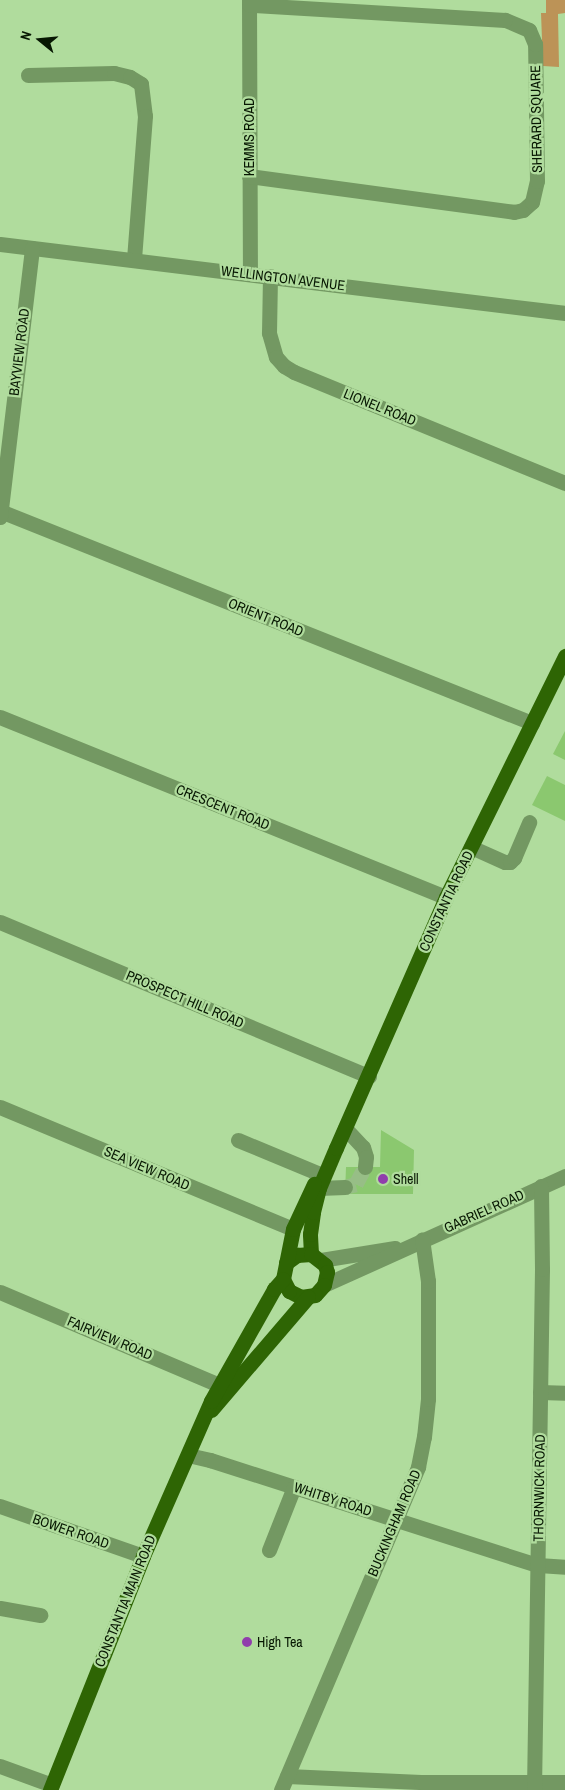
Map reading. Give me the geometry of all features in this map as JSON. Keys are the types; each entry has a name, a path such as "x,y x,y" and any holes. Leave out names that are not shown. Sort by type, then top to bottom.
{"main road":[{"name":"CONSTANTIA ROAD","path":"286,1263 293,1229 336,1148 446,897 565,656"},
{"name":"CONSTANTIA ROAD","path":"316,1257 311,1222 320,1181"},
{"path":"297,1255 316,1257 326,1272 324,1285 315,1295 308,1297 301,1297 289,1291 284,1279 286,1263 297,1255"},
{"name":"CONSTANTIA MAIN ROAD","path":"51,1787 143,1556 219,1385 274,1289 284,1279"},
{"name":"CONSTANTIA MAIN ROAD","path":"206,1414 241,1378 308,1297"}],"street":[{"name":"KEMMS ROAD","path":"249,2 250,274"},
{"name":"SHERARD SQUARE","path":"249,2 505,20 519,24 529,30 534,44 537,181 532,202 523,210 514,212 249,176"},
{"path":"28,75 114,73 130,77 141,84 146,116 134,260"},
{"name":"WELLINGTON AVENUE","path":"0,244 565,313"},
{"name":"BAYVIEW ROAD","path":"0,517 32,248"},
{"name":"LIONEL ROAD","path":"270,276 269,333 276,357 284,366 294,372 565,483"},
{"name":"ORIENT ROAD","path":"0,511 532,723"},
{"name":"CRESCENT ROAD","path":"0,718 446,897"},
{"path":"470,848 510,862 514,858 529,822"},
{"name":"PROSPECT HILL ROAD","path":"0,922 369,1076"},
{"name":"SEA VIEW ROAD","path":"0,1107 293,1229"},
{"path":"345,1128 363,1147 366,1157 365,1167"},
{"path":"238,1140 320,1181 345,1187"},
{"name":"GABRIEL ROAD","path":"324,1285 422,1239 565,1176"},
{"name":"THORNWICK ROAD","path":"534,1786 541,1186"},
{"name":"BUCKINGHAM ROAD","path":"284,1783 418,1467 424,1438 428,1399 428,1281 422,1239"},
{"name":"GABRIEL ROAD","path":"316,1257 404,1248"},
{"name":"FAIRVIEW ROAD","path":"0,1292 219,1385"},
{"path":"540,1392 565,1393"},
{"name":"WHITBY ROAD","path":"188,1455 538,1565 565,1567"},
{"path":"269,1550 294,1487"},
{"name":"BOWER ROAD","path":"0,1506 143,1556"},
{"path":"0,1608 40,1615"},
{"path":"0,1766 51,1787"},
{"path":"284,1783 421,1782 534,1786 565,1782"}],"shaded area":[{"path":"546,0 565,0 565,13 558,14 559,67 543,66 541,13 546,13"}],"building":[{"path":"565,731 565,760 553,754"},
{"path":"547,776 565,785 565,821 532,805"},
{"path":"381,1130 414,1150 413,1194 345,1194 346,1167 380,1167"}],"tunnel":[{"path":"345,1187 356,1184 365,1167"}],"place":[{"name":"Shell","path":"383,1179"},
{"name":"High Tea","path":"247,1642"}]}
